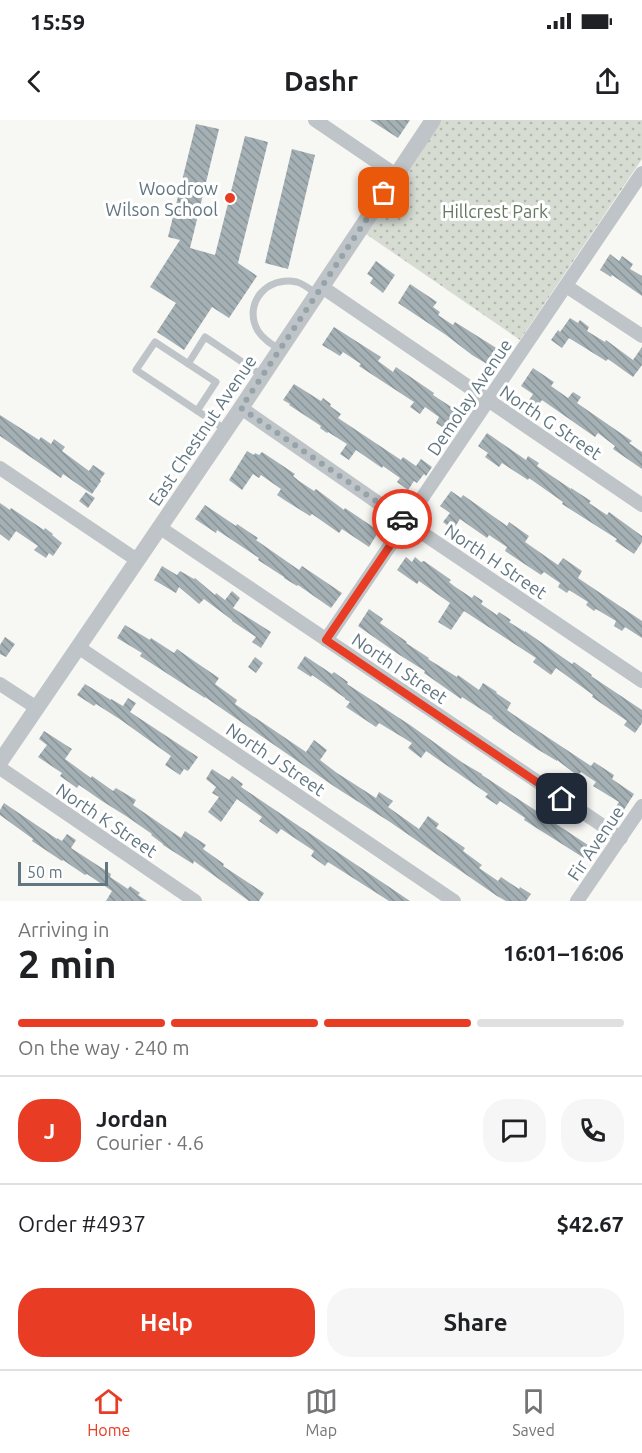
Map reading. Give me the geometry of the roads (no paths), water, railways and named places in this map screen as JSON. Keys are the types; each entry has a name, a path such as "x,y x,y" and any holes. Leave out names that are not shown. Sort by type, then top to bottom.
{"street":[{"path":"315,120 396,175"},
{"name":"East Chestnut Avenue","path":"0,762 434,120"},
{"name":"Demolay Avenue","path":"326,640 642,173"},
{"path":"566,286 642,336"},
{"name":"North G Street","path":"320,290 642,505"},
{"name":"North H Street","path":"241,408 642,681"},
{"path":"0,468 137,560"},
{"name":"North I Street","path":"159,527 621,838"},
{"name":"North J Street","path":"78,647 454,901"},
{"path":"0,684 37,708"},
{"name":"North K Street","path":"0,768 195,901"},
{"name":"Fir Avenue","path":"577,901 642,806"}],"lane":[{"path":"280,350 258,332 254,323 253,313 259,295 265,288 284,280 320,290"},
{"path":"188,364 205,337 263,376"},
{"path":"197,411 216,382 155,342 136,370 197,411 226,430"}],"place":[{"name":"Woodrow Wilson School","path":"230,198"}],"park label":[{"name":"Hillcrest Park","path":"495,211"}]}
